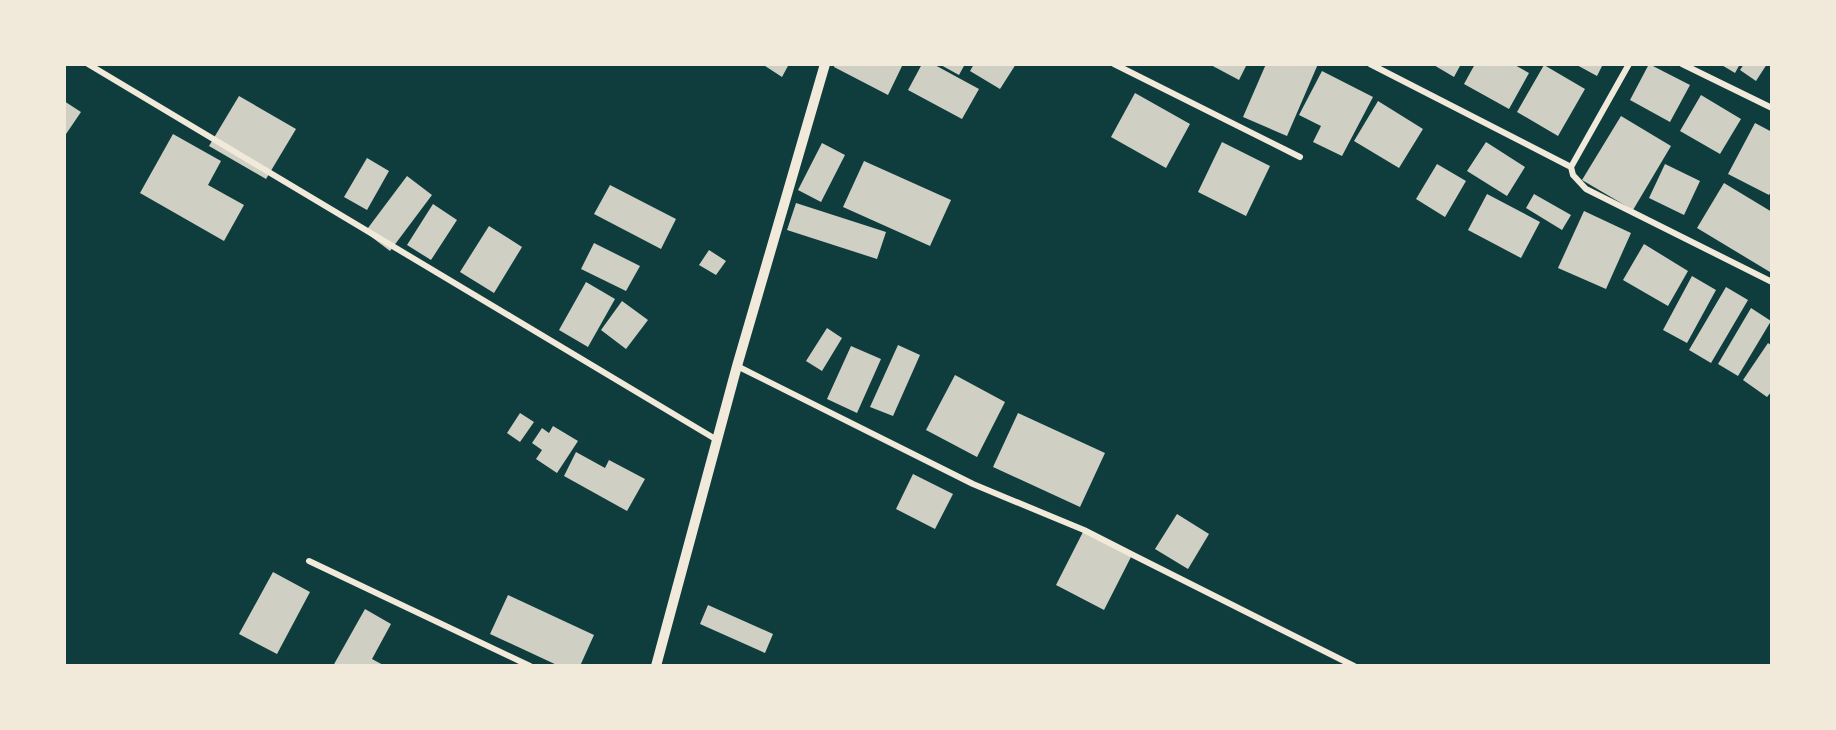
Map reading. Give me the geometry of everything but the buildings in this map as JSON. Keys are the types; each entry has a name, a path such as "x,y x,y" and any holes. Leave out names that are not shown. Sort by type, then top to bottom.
{"street":[{"path":"88,64 717,440"},
{"path":"656,666 737,366 825,64"},
{"path":"1114,64 1300,157"},
{"path":"1370,64 1571,168"},
{"path":"1629,64 1571,168 1573,175 1586,189 1772,282"},
{"path":"1682,64 1772,108"},
{"path":"737,366 973,484 1102,538 1354,666"},
{"path":"309,561 530,666"}]}
